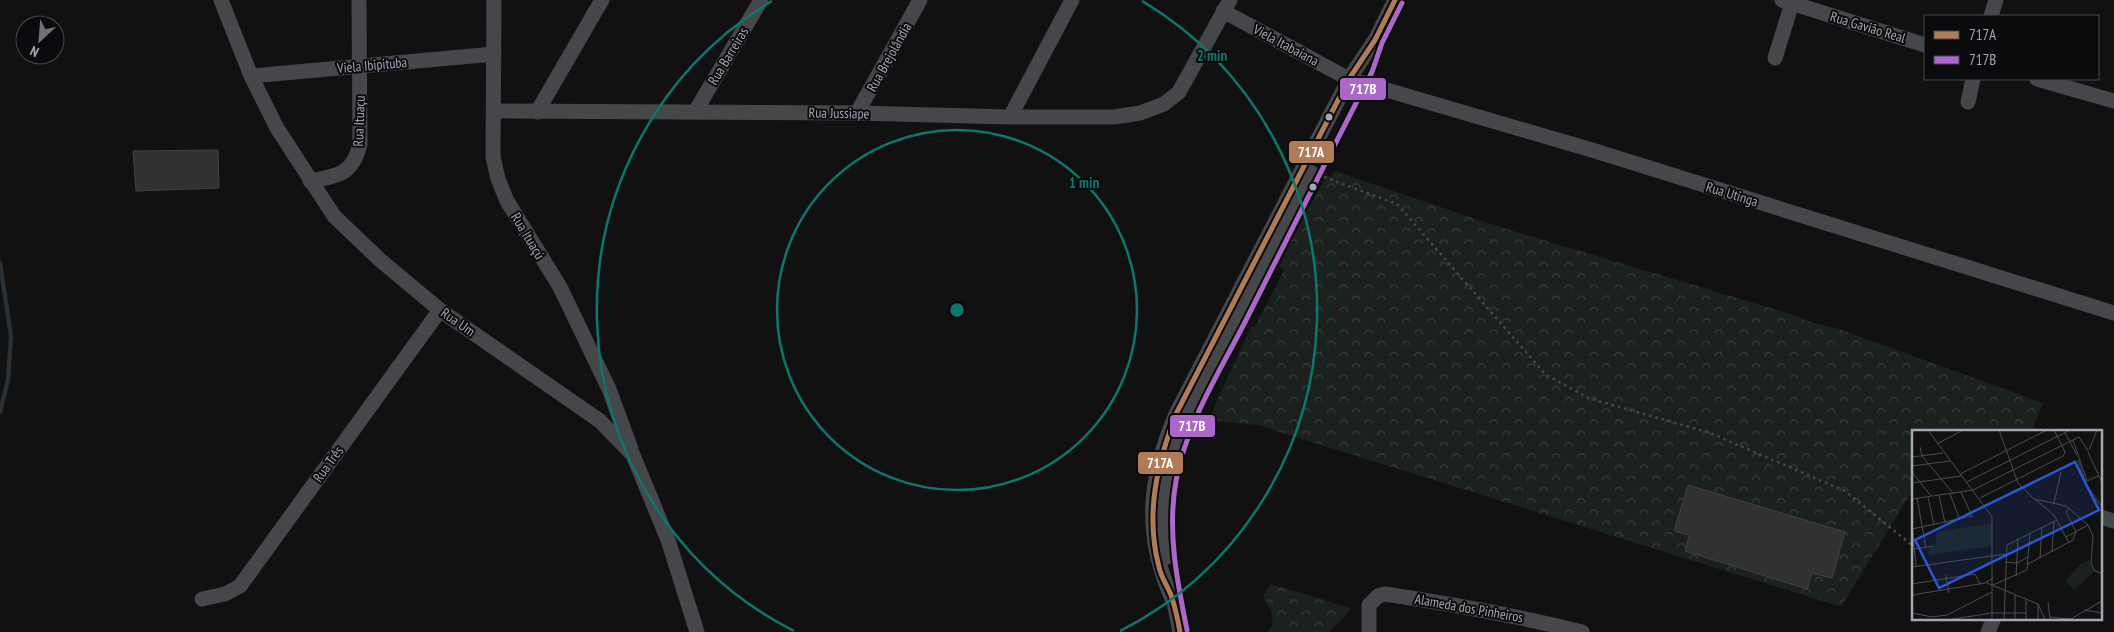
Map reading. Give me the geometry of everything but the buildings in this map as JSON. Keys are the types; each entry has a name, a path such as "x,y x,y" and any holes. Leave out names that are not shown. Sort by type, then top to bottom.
{"street":[{"name":"Rua Um","path":"221,0 251,76 276,128 334,216 380,260 440,310 600,421 634,456 668,540 697,632"},
{"name":"Rua Ituaçu","path":"310,181 339,176 349,168 357,157 360,144 358,0"},
{"name":"Rua Ituaçú","path":"494,0 493,157 498,179 507,201 560,287 611,397 634,456"},
{"path":"537,112 602,0"},
{"name":"Rua Barreiras","path":"695,112 760,0"},
{"name":"Rua Brejolândia","path":"857,113 920,0"},
{"path":"1010,117 1072,0"},
{"path":"1173,601 1159,565 1153,527 1154,485 1163,446 1176,414 1354,80 1372,54 1375,40 1395,0"},
{"path":"1991,15 1996,0"},
{"path":"1775,58 1789,1"},
{"name":"Rua Gavião Real","path":"1789,1 1924,45"},
{"name":"Rua Jussiape","path":"494,111 857,113 1010,117 1114,117 1140,114 1164,104 1179,92 1226,6"},
{"name":"Viela Itabaiana","path":"1226,6 1354,80"},
{"name":"Viela Ibipituba","path":"251,76 494,54"},
{"path":"1180,632 1173,601 1165,539 1165,508 1168,480 1176,450 1195,406 1312,172 1354,80"},
{"name":"Rua Utinga","path":"1354,80 1592,150 2114,313"},
{"path":"1968,102 1974,80"},
{"path":"2040,80 2114,101"},
{"name":"Rua Três","path":"202,599 225,594 240,586 440,310"},
{"path":"588,413 600,412 606,408 611,397"},
{"name":"Alameda dos Pinheiros","path":"1369,632 1369,605 1378,596 1385,594 1446,603 1531,626 1582,632"},
{"path":"1988,632 1993,620"}],"path":[{"path":"1312,172 1397,204 1545,374 1588,398 1710,433 1845,490 1912,545"}],"green space":[{"path":"1334,171 1500,227 1839,329 2043,403 2032,430 1912,430 1912,492 1841,607 1257,425 1209,420 1252,326 1255,327 1284,270 1279,267 1300,224 1327,175 1331,177"},
{"path":"1271,584 1351,608 1345,617 1329,632 1267,632 1273,625 1271,610 1263,596"}],"waterway":[{"path":"0,263 11,336 8,380 0,412"}],"transit line":[{"name":"717A","path":"1180,632 1171,595 1160,571 1153,528 1155,489 1169,433 1176,414 1349,79 1375,40 1395,0"},
{"name":"717B","path":"1187,630 1174,556 1173,537 1173,500 1187,439 1204,399 1372,72 1382,43 1402,3"}]}
